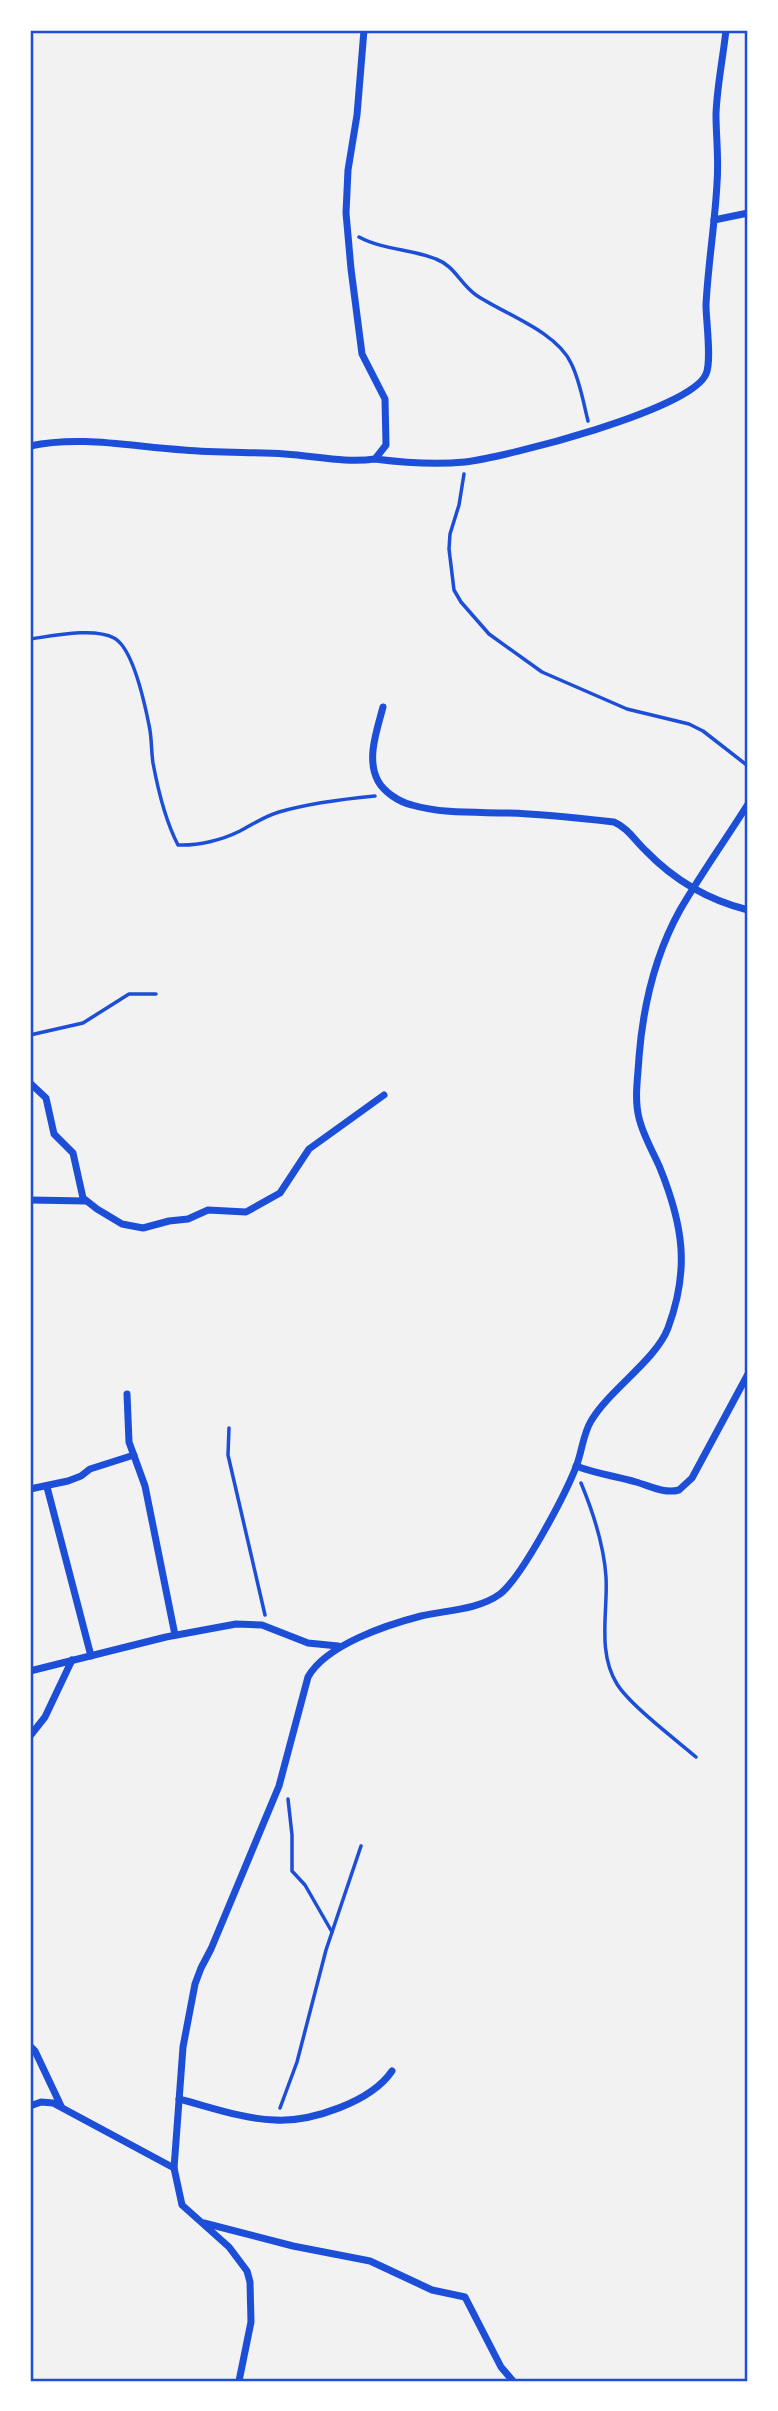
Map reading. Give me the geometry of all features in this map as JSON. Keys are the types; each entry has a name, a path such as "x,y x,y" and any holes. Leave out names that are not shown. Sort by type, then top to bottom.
{"street":[{"path":"30,446 49,442 81,441 359,461 376,459 415,464 466,462 503,456 589,432 680,397 695,388 707,374 706,307 718,181 716,112 726,30"},
{"path":"361,31 357,115 348,170 348,231 362,354 385,399 386,444 376,459"},
{"path":"714,220 748,213"},
{"path":"383,707 373,747 374,769 379,783 391,795 410,805 458,812 509,813 614,822 626,828 643,849 672,876 694,890 748,910"},
{"path":"239,2381 251,2322 250,2282 247,2271 240,2260 181,2203 174,2168 183,2047 201,1968 279,1786 308,1677 321,1660 340,1646 418,1617 464,1608 498,1595 512,1583 576,1467 591,1421 666,1332 681,1279 682,1263 679,1224 669,1191 639,1118 637,1090 643,1018 653,973 680,910 748,804"},
{"path":"30,1083 46,1098 54,1134 72,1153 82,1195 115,1220 138,1228 188,1220 208,1210 246,1212 280,1193 309,1149 384,1095"},
{"path":"30,1200 87,1201"},
{"path":"576,1467 662,1490 679,1490 696,1472 748,1374"},
{"path":"127,1394 130,1442 147,1498 175,1635"},
{"path":"30,1489 75,1479 90,1469 134,1455"},
{"path":"47,1487 91,1656"},
{"path":"30,1671 175,1635 236,1624 251,1623 307,1643 340,1646"},
{"path":"30,1736 45,1717 72,1660"},
{"path":"30,2046 61,2107"},
{"path":"179,2099 275,2120 296,2119 340,2107 367,2095 392,2071"},
{"path":"30,2106 48,2102 61,2107 174,2168"},
{"path":"200,2222 370,2262 432,2290 465,2297 501,2367 513,2381"}],"path":[{"path":"348,231 374,244 446,263 472,292 522,320 559,346 571,363 583,396 589,432"},
{"path":"466,462 459,505 450,534 454,590 489,634 542,672 639,714 688,724 703,731 748,766"},
{"path":"30,639 79,633 113,637 123,644 137,678 150,728 153,761 166,815 178,845 193,845 239,832 255,821 278,812 342,799 391,795"},
{"path":"30,1035 83,1023 129,994 156,994"},
{"path":"229,1428 228,1455 268,1627"},
{"path":"576,1467 603,1551 606,1578 606,1644 610,1671 618,1686 630,1699 696,1757"},
{"path":"288,1798 292,1871 305,1885 332,1932"},
{"path":"275,2120 298,2062 332,1932 361,1846"}]}
